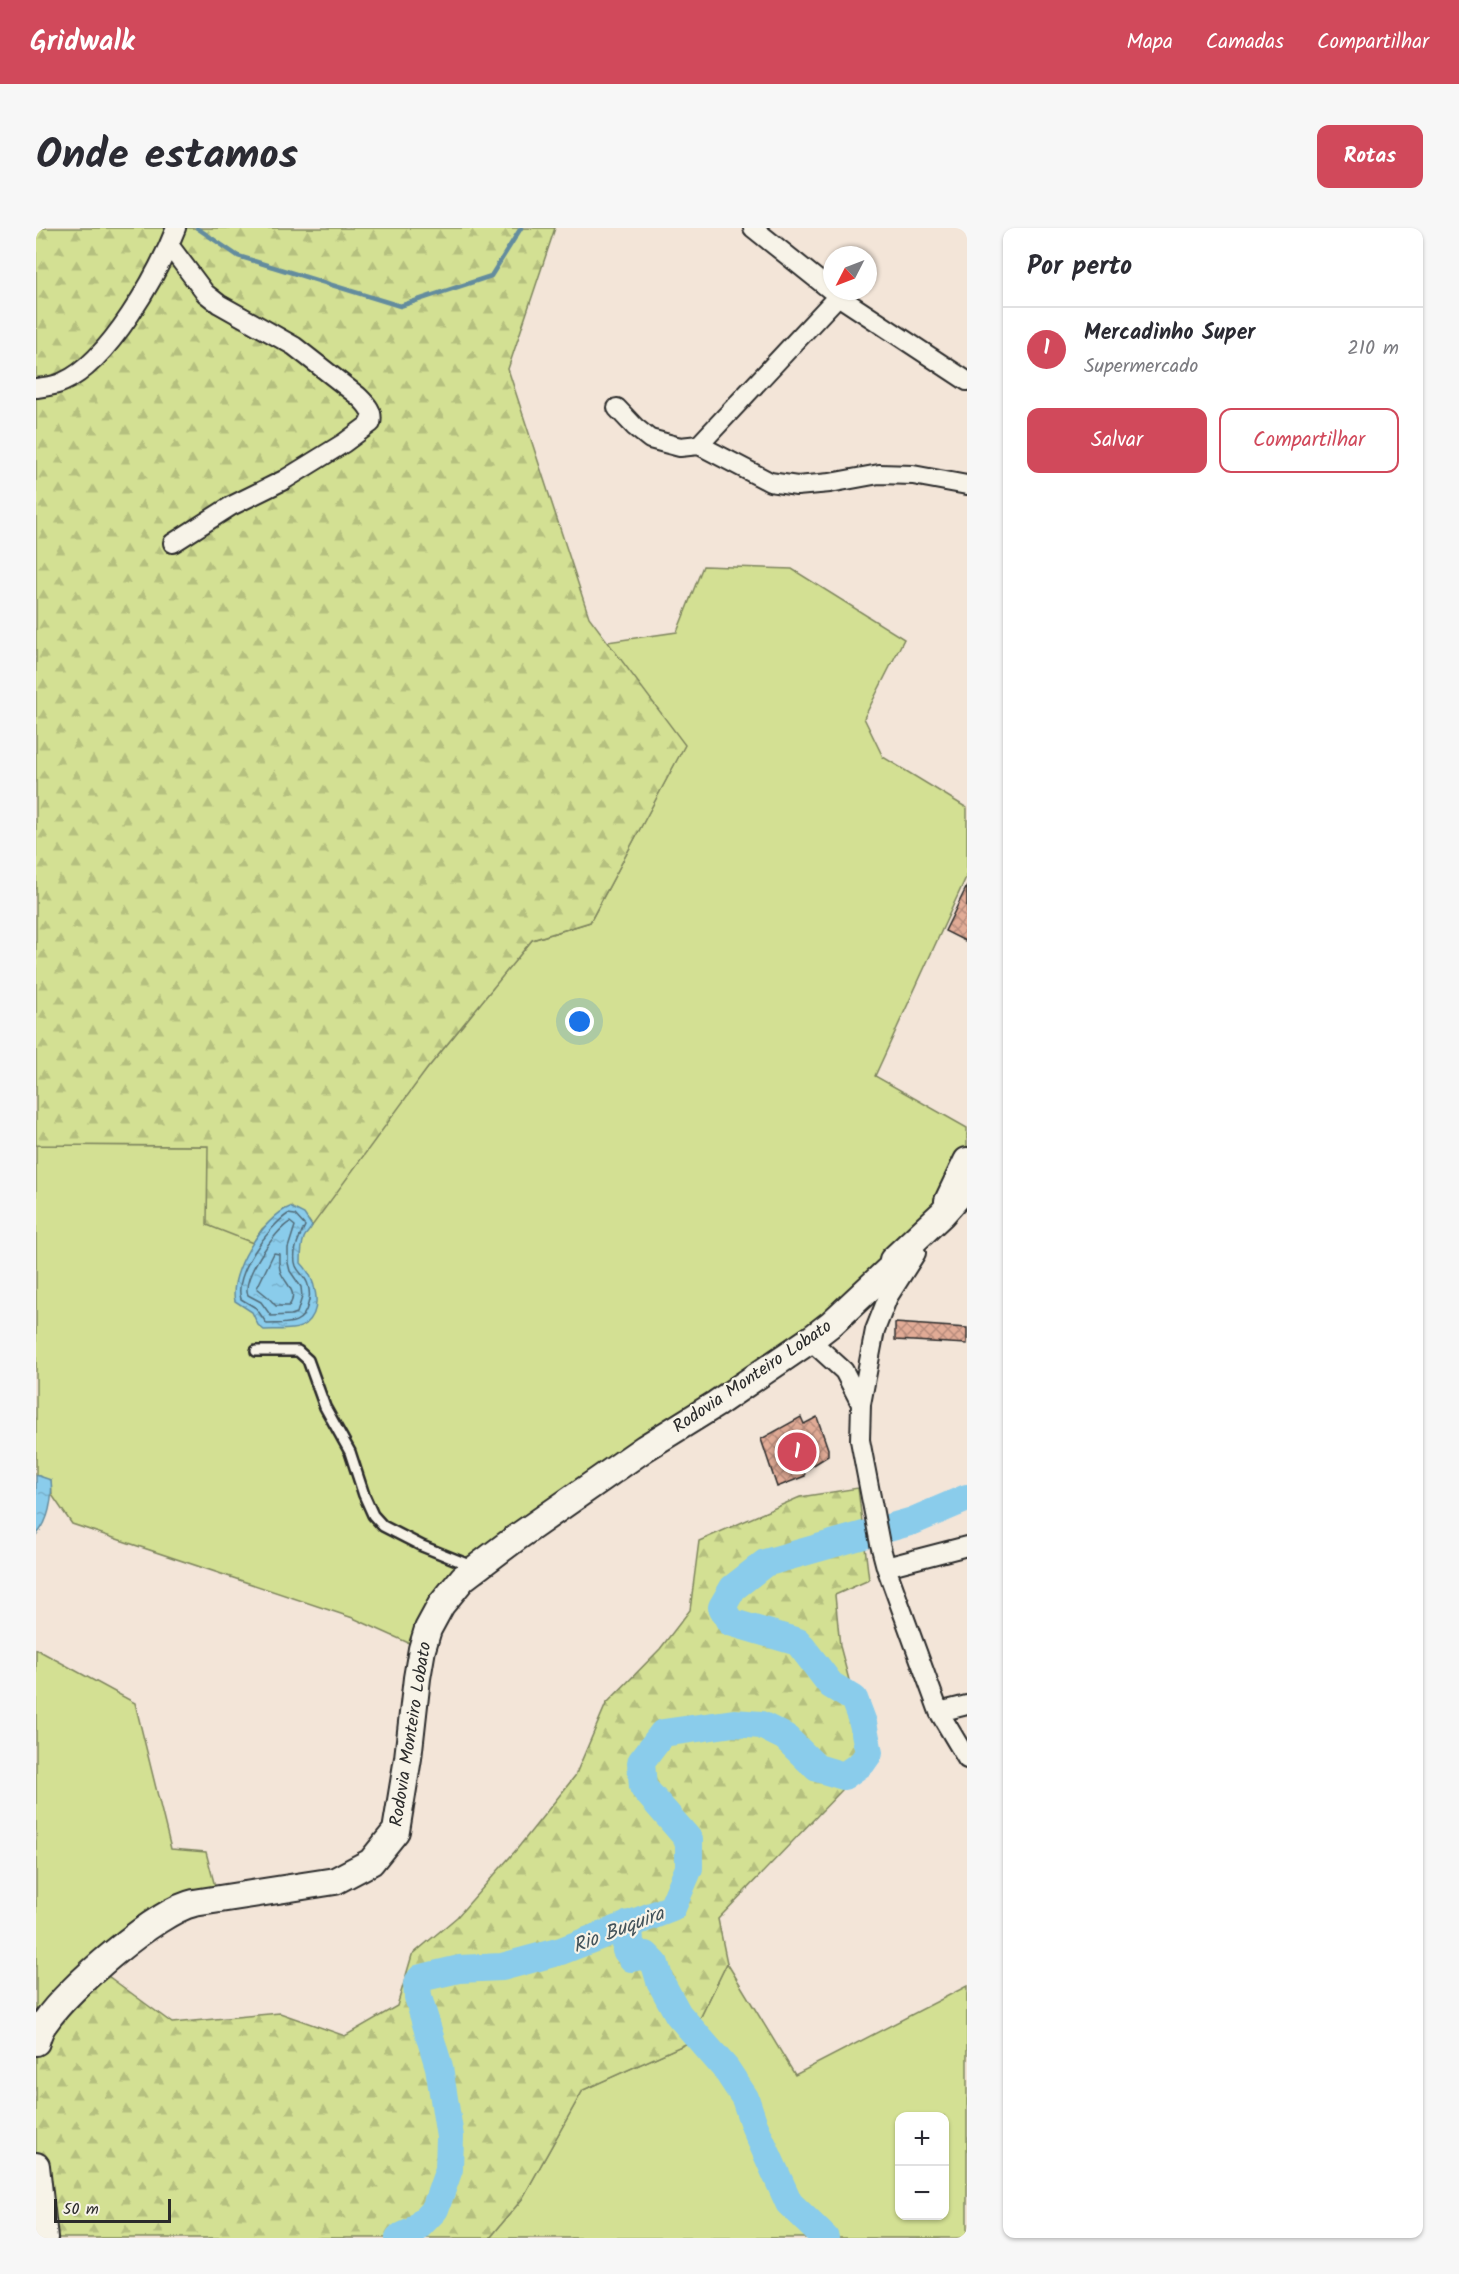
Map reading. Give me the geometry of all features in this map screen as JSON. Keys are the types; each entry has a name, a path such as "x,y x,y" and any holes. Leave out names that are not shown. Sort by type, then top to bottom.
{"main road":[{"name":"Rodovia Monteiro Lobato","path":"942,1214 967,1161"},
{"name":"Rodovia Monteiro Lobato","path":"36,2042 46,2019 68,1994 141,1932 183,1905 335,1881 371,1862 396,1831 408,1758 417,1678 428,1629 441,1605 463,1578 645,1448 716,1404 810,1340 898,1262 905,1250 967,1186"},
{"path":"36,2166 44,2238"}],"street":[{"path":"753,228 823,284"},
{"path":"36,388 63,382 110,344 139,299 173,236"},
{"path":"173,236 205,293 219,304 294,346 367,404 372,418 370,423 344,443 284,480 231,506 173,543"},
{"path":"699,445 834,300"},
{"path":"844,300 966,379"},
{"path":"617,408 635,428 650,439 680,447 699,445 770,482 797,486 830,483 879,474 913,475 967,485"},
{"path":"942,1214 888,1297 875,1330 861,1404 860,1440 886,1567 939,1712 967,1759"},
{"path":"810,1340 844,1371 861,1404"},
{"path":"886,1567 967,1546"},
{"path":"939,1712 967,1705"}],"lane":[{"path":"256,1351 298,1351 308,1360 325,1407 350,1452 363,1495 373,1515 383,1526 422,1546 477,1568"}],"green space":[{"path":"36,228 555,228 508,369 589,617 685,745 590,922 532,940 427,1069 312,1226 309,1221 285,1209 262,1229 253,1243 207,1225 208,1146 36,1145"},
{"path":"703,566 792,569 904,639 864,718 883,757 967,808 967,875 875,1076 967,1128 967,1164 852,1305 463,1578 422,1649 353,1618 72,1524 52,1495 51,1481 36,1475 36,1145 208,1146 261,1232 277,1214 285,1209 309,1221 427,1069 532,940 590,922 684,746 607,642 677,632"},
{"path":"858,1488 869,1580 835,1595 840,1646 863,1723 862,1763 844,1776 843,1789 718,1919 727,1963 688,2043 583,2090 522,2199 490,2238 418,2238 413,2231 399,2238 44,2238 36,2166 36,2042 97,1968 172,2023 280,2013 345,2036 397,2006 412,1955 457,1917 517,1849 575,1776 606,1704 660,1649 690,1610 699,1541 800,1497"},
{"path":"36,1649 135,1703 171,1849 206,1852 218,1898 172,1911 36,2042"},
{"path":"727,1963 795,2075 967,1986 967,2238 490,2238 522,2199 583,2090 688,2043"}],"water":[{"path":"290,1207 304,1214 312,1226 303,1241 301,1263 310,1276 316,1293 315,1310 312,1318 302,1327 264,1330 258,1325 252,1312 235,1301 234,1290 242,1262 259,1234 269,1222"},
{"path":"36,1475 51,1480 51,1502 47,1517 36,1535"}],"building":[{"path":"967,886 967,942 945,931"},
{"path":"895,1323 967,1328 967,1344 895,1340"},
{"path":"801,1417 804,1424 817,1417 828,1449 828,1456 804,1471 805,1476 777,1487 761,1439"}],"waterway":[{"path":"197,228 238,256 400,306 491,276 521,228"},
{"name":"Rio Buquira","path":"399,2238 414,2231 435,2209 449,2169 450,2137 439,2067 418,1997 417,1984 421,1978 459,1969 502,1967 561,1951 672,1908 689,1868 689,1840 643,1787 641,1762 663,1733 734,1723 761,1725 785,1737 817,1768 844,1776 862,1763 869,1753 863,1723 854,1699 831,1685 798,1642 730,1622 722,1607 733,1588 765,1563 913,1521 967,1498"},
{"path":"629,1924 630,1943 626,1950 632,1958 646,1955 655,1964 660,1981 678,2014 726,2069 745,2098 754,2125 789,2203 825,2238"}],"place":[{"name":"Mercadinho Super","path":"797,1452"}]}
